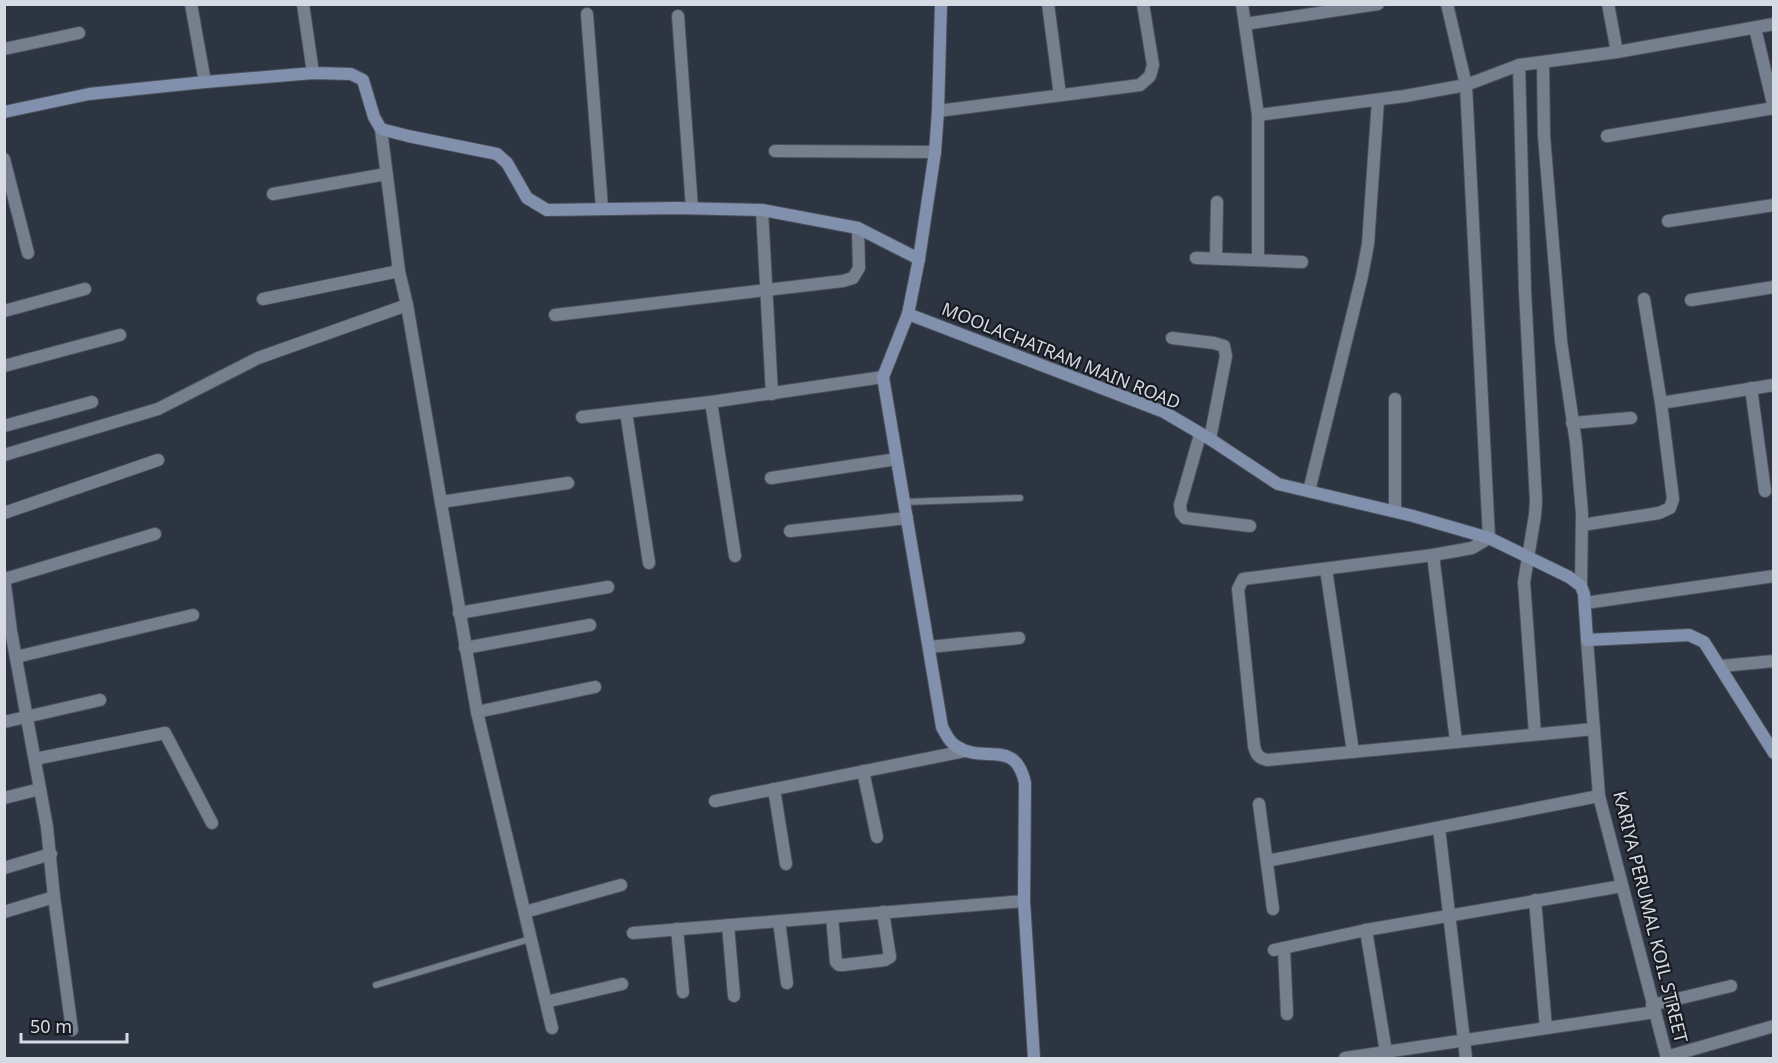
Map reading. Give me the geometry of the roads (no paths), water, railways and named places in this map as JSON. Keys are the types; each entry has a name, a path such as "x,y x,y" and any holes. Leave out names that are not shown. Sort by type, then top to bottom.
{"street":[{"path":"191,4 205,82"},
{"path":"303,4 313,73"},
{"path":"940,4 935,152 920,259 908,314 883,377 942,727 954,746 965,751 1010,757 1018,763 1023,772 1025,783 1024,901 1034,1059"},
{"path":"1048,4 1060,95"},
{"path":"938,111 1140,85 1150,76 1153,65 1143,4"},
{"path":"1242,4 1258,115 1258,260"},
{"path":"1245,24 1378,4"},
{"path":"1447,4 1466,85 1490,538 1472,548 1433,555 1243,579 1238,590 1254,746 1256,754 1267,760 1594,729"},
{"path":"1608,4 1617,52"},
{"path":"587,14 602,208"},
{"path":"678,16 692,208"},
{"path":"1258,115 1466,85 1519,65 1617,52 1773,24"},
{"path":"1607,136 1773,108 1755,28"},
{"path":"4,49 79,33"},
{"path":"1543,62 1544,136 1561,341 1582,525 1581,586 1585,603 1587,640 1689,634 1704,642 1773,753"},
{"path":"1519,65 1525,291 1536,501 1524,582 1535,734"},
{"path":"4,112 88,94 205,82 313,73 351,74 363,80 374,117 381,129 399,271 407,305 477,712 552,1028"},
{"path":"1308,491 1368,244 1378,99"},
{"path":"381,129 497,154 507,163 527,198 547,210 602,208 762,210 858,228 920,259"},
{"path":"775,151 935,152"},
{"path":"4,159 28,253"},
{"path":"273,194 387,174"},
{"path":"1216,258 1217,202"},
{"path":"1668,220 1773,205"},
{"path":"762,210 772,394"},
{"path":"555,315 843,281 853,278 859,268 858,228"},
{"path":"1197,258 1302,262"},
{"path":"263,299 399,271"},
{"path":"1691,300 1773,286"},
{"path":"4,311 85,289"},
{"path":"1582,525 1659,513 1670,508 1672,499 1661,403 1644,298"},
{"path":"4,455 158,409 266,355 407,305"},
{"name":"MOOLACHATRAM MAIN ROAD","path":"908,314 1164,412 1278,484 1395,511 1490,538 1581,586"},
{"path":"4,366 120,335"},
{"path":"1172,338 1224,346 1226,356 1205,437 1180,506 1181,513 1185,518 1250,526"},
{"path":"582,417 772,394 883,377"},
{"path":"1661,403 1773,385"},
{"path":"1751,388 1765,491"},
{"path":"1395,399 1395,511"},
{"path":"4,426 92,402"},
{"path":"711,402 735,556"},
{"path":"626,412 649,563"},
{"path":"1572,423 1631,417"},
{"path":"771,477 897,459"},
{"path":"4,513 158,460"},
{"path":"441,502 568,483"},
{"path":"790,531 907,518"},
{"path":"72,1030 54,897 51,854 16,657 5,578 155,534"},
{"path":"1433,555 1456,741"},
{"path":"1326,569 1353,752"},
{"path":"1585,603 1773,576"},
{"path":"459,613 608,587"},
{"path":"16,657 194,615"},
{"path":"465,648 590,625"},
{"path":"929,647 1019,638"},
{"name":"KARIYA PERUMAL KOIL STREET","path":"1587,640 1599,796 1667,1058"},
{"path":"1720,666 1773,661"},
{"path":"477,712 595,687"},
{"path":"4,722 100,699"},
{"path":"35,759 165,733 212,823"},
{"path":"715,801 965,751"},
{"path":"863,771 877,837"},
{"path":"4,798 40,789"},
{"path":"774,789 786,864"},
{"path":"1267,861 1599,796"},
{"path":"1259,804 1273,909"},
{"path":"1439,828 1466,1059"},
{"path":"4,868 51,854"},
{"path":"525,912 621,885"},
{"path":"1287,1014 1279,949 1366,930 1622,886"},
{"path":"4,912 54,897"},
{"path":"1535,900 1546,1028"},
{"path":"633,933 1024,901"},
{"path":"832,916 836,962 843,965 885,960 890,957 883,912"},
{"path":"779,921 788,983"},
{"path":"728,925 734,996"},
{"path":"677,929 683,992"},
{"path":"1366,930 1386,1052"},
{"path":"546,1002 622,984"},
{"path":"1345,1059 1654,1009 1731,986"},
{"path":"1667,1058 1773,1026"}],"lane":[{"path":"904,502 1020,498"},
{"path":"376,985 531,938"}]}
